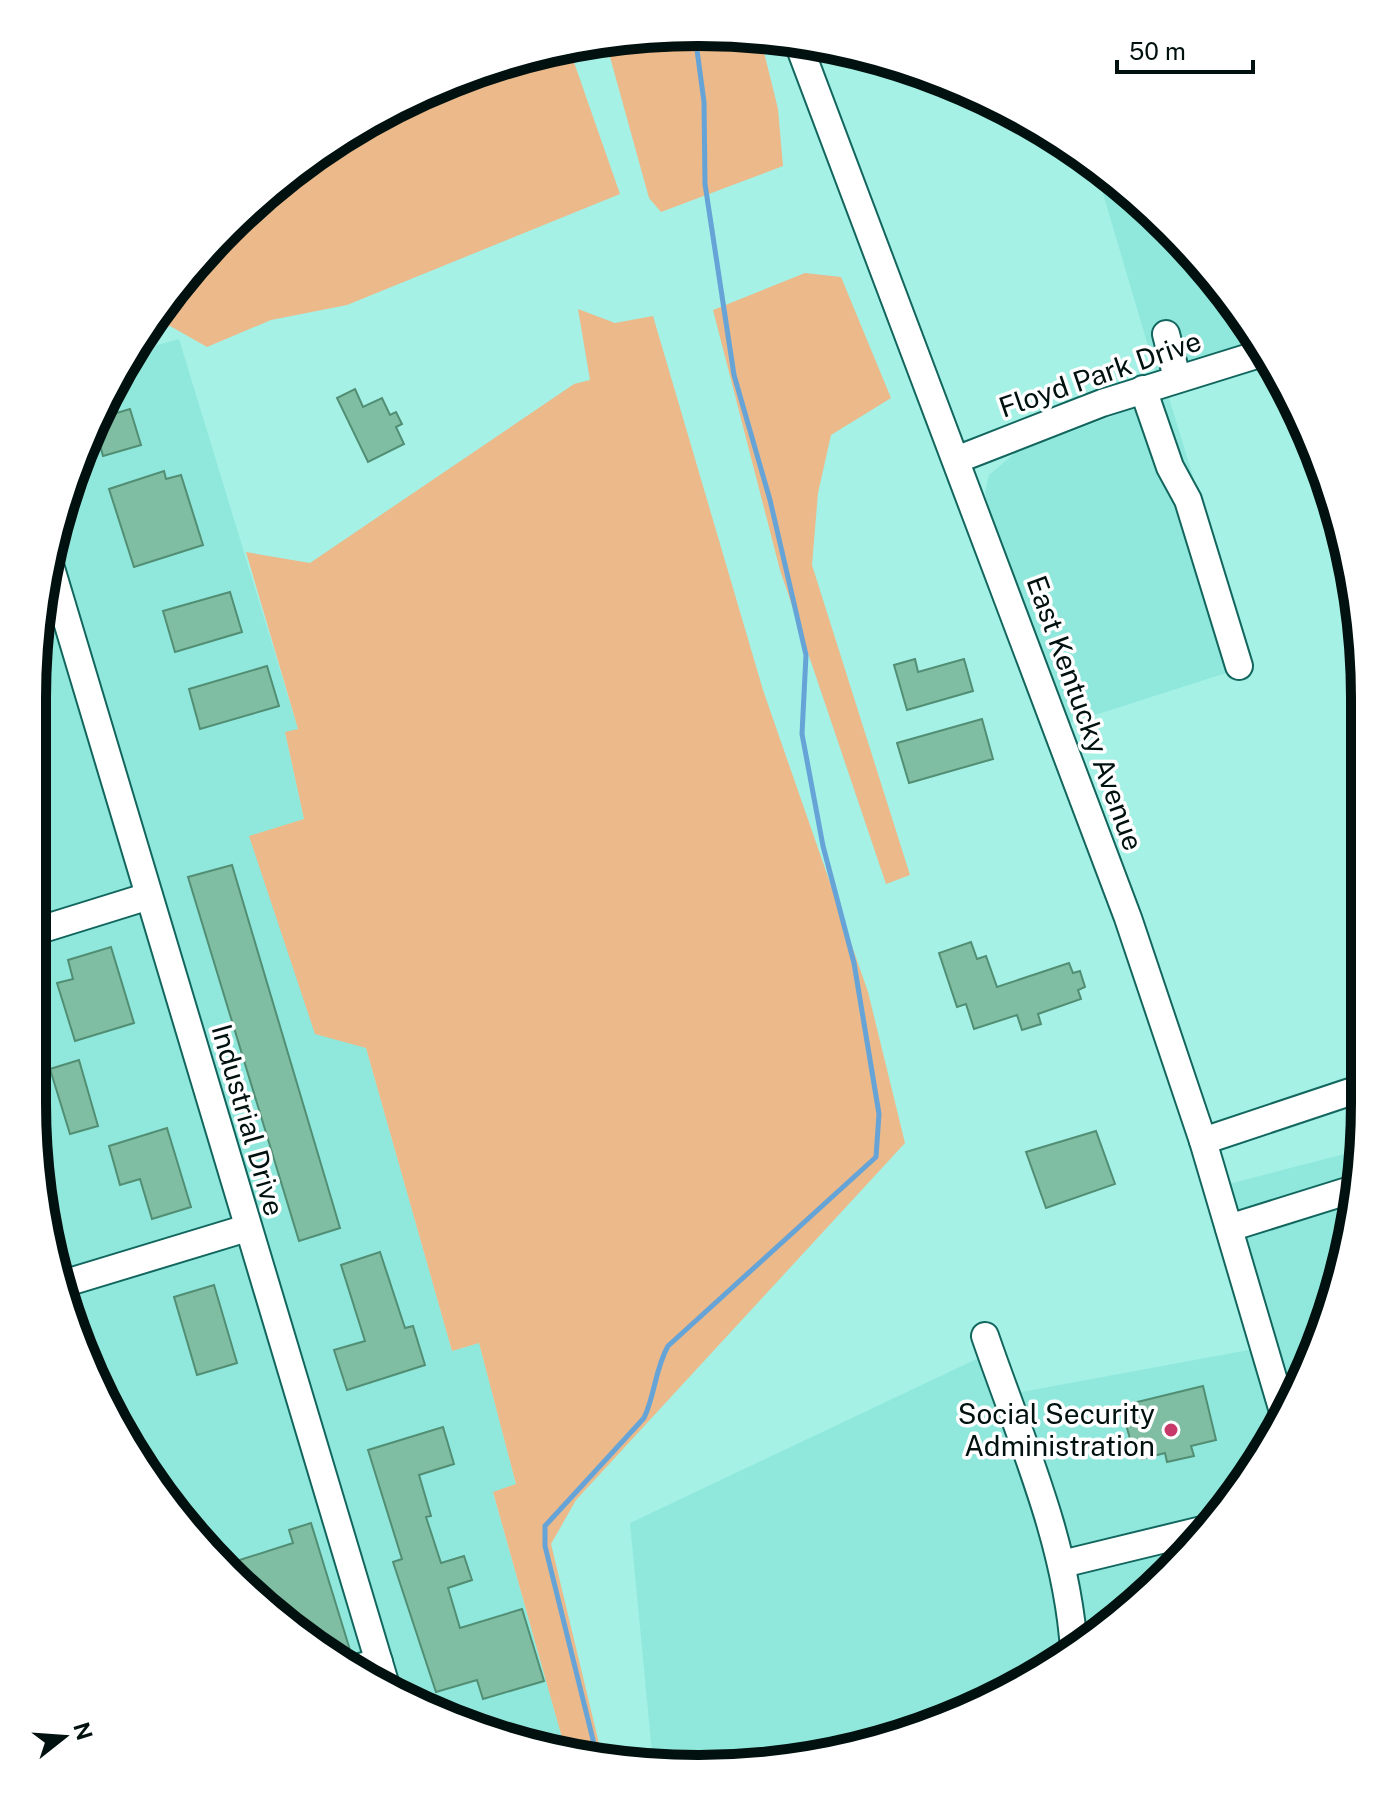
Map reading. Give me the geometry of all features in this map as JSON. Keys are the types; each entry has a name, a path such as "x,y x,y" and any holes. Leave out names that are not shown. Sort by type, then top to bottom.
{"street":[{"name":"East Kentucky Avenue","path":"803,55 1128,918 1203,1141 1279,1400"},
{"path":"1166,334 1177,378"},
{"name":"Floyd Park Drive","path":"956,460 1143,389 1254,356"},
{"path":"1143,389 1170,467 1188,500 1239,666"},
{"name":"Industrial Drive","path":"56,586 382,1673"},
{"path":"46,928 149,896"},
{"path":"1203,1141 1351,1092"},
{"path":"1229,1228 1344,1192"},
{"path":"71,1281 247,1228"},
{"path":"985,1336 1062,1564 1073,1636"},
{"path":"1062,1564 1189,1533"},
{"path":"367,1665 379,1662"}],"shaded area":[{"path":"698,46 763,50 778,109 783,166 661,212 649,198 609,53"},
{"path":"573,59 620,194 347,305 271,320 207,347 170,326 161,329 208,268 237,237 301,181 336,156 372,133 449,96 530,68"},
{"path":"1100,185 1160,237 1189,268 1247,345 1156,373"},
{"path":"805,273 841,277 891,398 831,435 818,493 812,565 910,875 886,884 780,570 713,310"},
{"path":"578,309 615,323 653,316 763,690 868,992 905,1143 576,1500 551,1544 600,1747 563,1740 493,1492 516,1484 479,1343 452,1351 366,1048 315,1034 249,836 304,819 285,732 298,729 246,552 310,563 574,384 590,380"},
{"path":"179,339 298,729 285,733 304,819 250,836 366,1048 452,1351 479,1343 516,1484 493,1493 563,1740 530,1733 449,1705 372,1668 301,1620 237,1564 181,1500 133,1429 96,1352 68,1271 47,1145 47,656 59,571 81,489 113,410 149,347"},
{"path":"1168,395 1251,665 1064,725 984,509 988,507 985,492 989,475 1015,453"},
{"path":"1349,1153 1329,1271 1286,1386 1225,1185"},
{"path":"1254,1349 1273,1412 1241,1465 1197,1524 1084,1550 1069,1546 1016,1393"},
{"path":"983,1356 1054,1575 1176,1547 1129,1593 1061,1645 1025,1668 948,1705 867,1733 826,1742 741,1754 656,1754 652,1754 630,1523"}],"building":[{"path":"355,389 363,407 382,398 390,415 396,412 402,424 396,427 404,444 368,462 337,398"},
{"path":"130,409 141,445 103,456 99,442 111,415"},
{"path":"164,471 166,479 181,475 203,545 134,567 109,489"},
{"path":"230,592 242,632 175,652 163,611"},
{"path":"915,659 918,672 964,659 973,691 907,710 894,665"},
{"path":"267,666 279,706 200,729 189,689"},
{"path":"982,719 993,759 909,783 897,743"},
{"path":"232,865 340,1228 299,1241 188,877"},
{"path":"971,942 977,959 986,956 997,987 1069,963 1073,973 1080,971 1085,987 1078,990 1081,999 1038,1014 1041,1024 1022,1030 1017,1015 974,1029 966,1004 957,1007 939,953"},
{"path":"111,947 134,1023 75,1041 57,983 73,979 68,960"},
{"path":"79,1060 98,1126 70,1134 50,1069"},
{"path":"167,1128 191,1207 152,1219 140,1179 120,1185 109,1146"},
{"path":"1096,1131 1115,1184 1046,1208 1026,1152"},
{"path":"380,1252 405,1328 413,1326 425,1365 347,1390 334,1350 365,1341 341,1265"},
{"path":"214,1285 237,1363 197,1375 174,1297"},
{"name":"Social Security Administration","path":"1203,1386 1216,1440 1191,1446 1194,1456 1167,1462 1165,1453 1142,1459 1138,1444 1132,1446 1125,1421 1132,1419 1129,1404"},
{"path":"443,1427 454,1464 419,1475 431,1516 426,1517 441,1563 464,1556 472,1580 448,1588 460,1628 522,1609 544,1681 483,1699 477,1680 436,1692 393,1562 402,1559 368,1450"},
{"path":"311,1523 350,1650 346,1651 301,1620 235,1562 293,1543 289,1530"}],"waterway":[{"path":"595,1746 545,1546 545,1526 644,1418 668,1346 876,1157 879,1114 854,963 823,846 802,734 806,655 770,500 734,375 705,184 704,102 696,46"}],"place":[{"name":"Social Security Administration","path":"1171,1430"}]}
